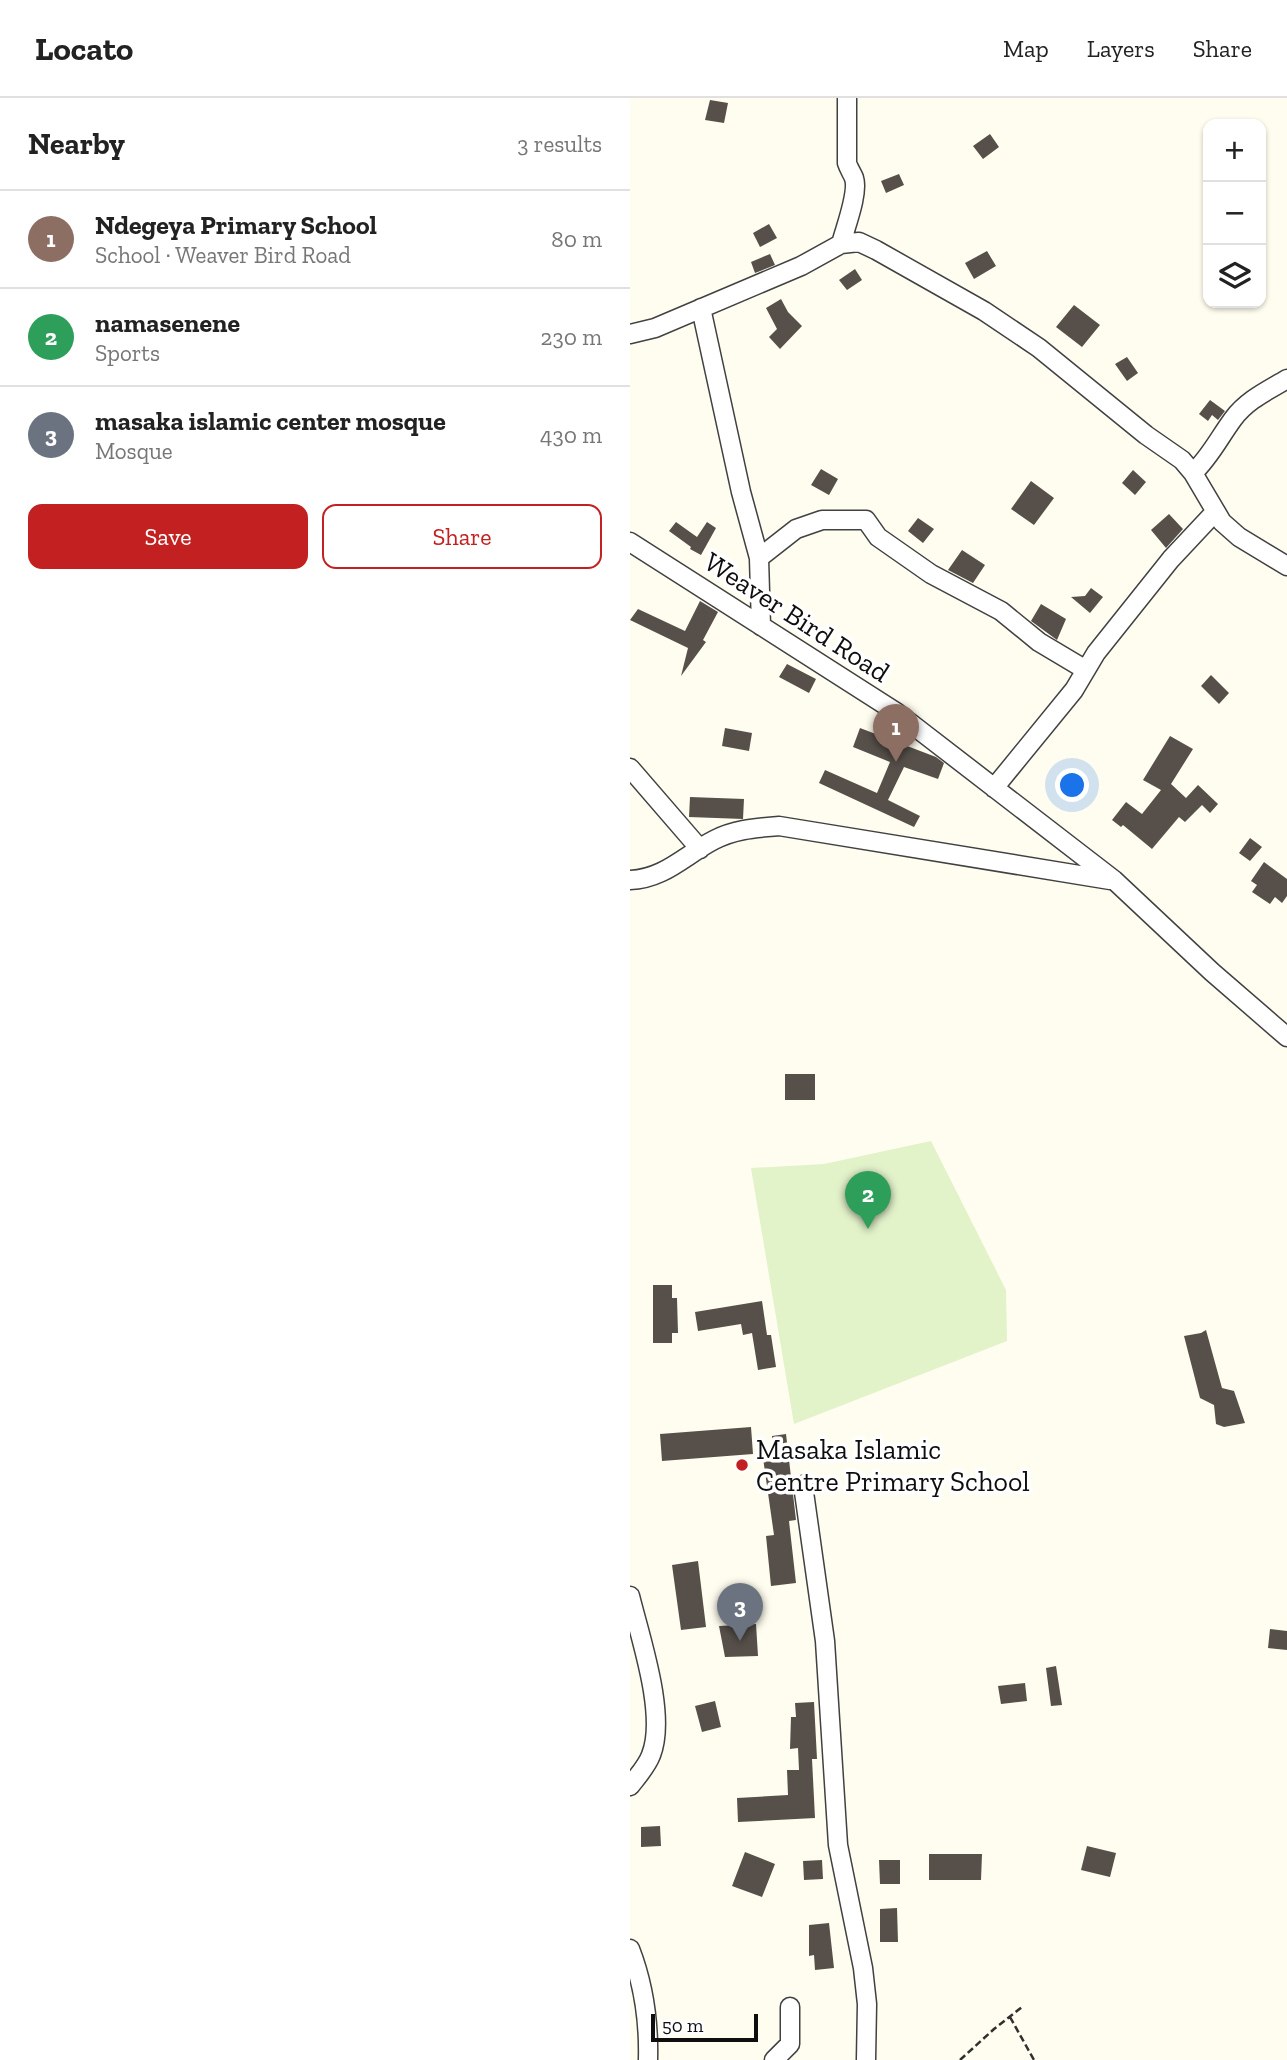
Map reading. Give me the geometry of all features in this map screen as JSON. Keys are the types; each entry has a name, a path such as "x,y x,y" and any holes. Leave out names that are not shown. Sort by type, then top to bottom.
{"street":[{"path":"841,244 855,187 847,163 847,98"},
{"path":"630,334 655,328 801,266 841,244 859,242 984,311 1039,348 1146,435 1182,460 1193,473 1222,522 1239,537 1287,566"},
{"path":"701,308 741,492 759,558 761,626"},
{"path":"1193,473 1212,453 1234,418 1245,406 1256,396 1287,379"},
{"path":"994,788 1074,690 1096,653 1163,570 1215,512"},
{"path":"759,558 796,528 822,520 866,520 878,537 932,574 1001,611 1039,642 1086,670"},
{"name":"Weaver Bird Road","path":"630,542 896,712 1114,880 1212,972 1287,1037"},
{"path":"630,768 700,849"},
{"path":"630,880 642,880 663,873 715,839 741,829 779,826 1114,880"},
{"path":"803,1485 825,1641 838,1845 863,1968 867,2004 866,2060"},
{"path":"630,1596 656,1714 656,1736 651,1756 630,1786"},
{"path":"630,1949 640,1974 646,2007 648,2060"},
{"path":"774,2060 790,2044 790,2007"}],"path":[{"path":"960,2060 1023,2007"},
{"path":"1010,2017 1034,2060"}],"green space":[{"path":"931,1141 1006,1290 1007,1341 794,1424 751,1168 824,1164"}],"building":[{"path":"710,100 728,103 724,123 705,120"},
{"path":"990,134 999,147 983,159 973,146"},
{"path":"899,174 904,185 886,193 881,181"},
{"path":"769,224 777,238 760,247 753,233"},
{"path":"987,251 996,266 974,279 965,263"},
{"path":"770,254 775,265 755,273 751,262"},
{"path":"855,269 862,280 847,290 839,280"},
{"path":"781,299 788,312 802,326 780,349 769,337 777,329 766,308"},
{"path":"1074,305 1100,325 1082,347 1056,327"},
{"path":"1127,357 1138,373 1127,381 1115,364"},
{"path":"1210,400 1225,411 1218,420 1212,415 1208,421 1199,414"},
{"path":"821,469 838,479 829,495 811,485"},
{"path":"1133,470 1146,482 1135,495 1122,483"},
{"path":"1031,481 1054,498 1034,525 1011,509"},
{"path":"1169,514 1183,529 1166,548 1151,530"},
{"path":"918,518 934,529 923,543 908,531"},
{"path":"676,522 697,537 707,522 716,528 701,555 669,531"},
{"path":"962,550 985,565 973,583 948,570"},
{"path":"1091,588 1103,597 1090,613 1071,597 1085,596"},
{"path":"700,601 718,612 703,640 706,642 681,676 688,648 630,620 638,609 685,631"},
{"path":"1041,604 1066,619 1057,640 1031,621"},
{"path":"787,664 816,679 809,693 779,677"},
{"path":"1211,675 1229,693 1219,704 1201,686"},
{"path":"725,728 752,733 749,751 722,746"},
{"path":"860,728 936,757 944,763 938,779 904,767 888,800 920,816 914,827 819,783 825,770 877,793 890,762 853,747"},
{"path":"1170,736 1193,749 1171,784 1186,798 1198,785 1218,804 1210,813 1202,805 1185,822 1179,817 1152,849 1123,825 1121,827 1112,820 1126,802 1142,814 1161,790 1143,780"},
{"path":"690,797 744,799 743,819 689,817"},
{"path":"1250,838 1262,847 1250,861 1239,853"},
{"path":"1264,862 1287,879 1287,896 1282,903 1275,897 1270,904 1252,892 1257,885 1251,881"},
{"path":"785,1074 815,1074 815,1100 785,1100"},
{"path":"653,1285 672,1285 672,1298 677,1298 678,1333 672,1333 672,1343 653,1343"},
{"path":"762,1301 767,1335 771,1335 776,1367 758,1370 752,1333 743,1335 741,1324 698,1331 695,1312"},
{"path":"1206,1330 1222,1388 1234,1391 1245,1423 1224,1427 1216,1424 1214,1405 1200,1398 1184,1336"},
{"path":"751,1427 753,1454 662,1461 660,1434"},
{"path":"786,1434 796,1520 789,1521 796,1583 771,1586 766,1536 774,1535 763,1458 775,1456 772,1436"},
{"path":"698,1561 706,1627 681,1630 672,1565"},
{"path":"756,1624 758,1656 725,1657 719,1626"},
{"path":"1270,1629 1287,1631 1287,1650 1268,1648"},
{"path":"1056,1666 1062,1705 1051,1706 1046,1668"},
{"path":"1025,1683 1027,1701 1001,1704 998,1686"},
{"path":"715,1701 721,1727 702,1732 695,1706"},
{"path":"814,1702 817,1759 812,1759 815,1818 738,1822 737,1798 788,1795 787,1770 799,1770 798,1748 790,1749 791,1717 796,1717 795,1703"},
{"path":"660,1826 661,1846 641,1847 641,1827"},
{"path":"1087,1846 1116,1853 1110,1877 1081,1870"},
{"path":"745,1852 775,1864 762,1897 732,1886"},
{"path":"929,1854 982,1854 981,1880 929,1880"},
{"path":"822,1860 823,1879 804,1880 803,1861"},
{"path":"879,1860 900,1860 900,1884 880,1884"},
{"path":"897,1908 898,1942 880,1942 880,1909"},
{"path":"829,1923 834,1968 815,1970 814,1955 809,1956 809,1925"}],"place":[{"name":"Ndegeya Primary School","path":"896,762"},
{"name":"namasenene","path":"868,1229"},
{"name":"Masaka Islamic Centre Primary School","path":"742,1465"},
{"name":"masaka islamic center mosque","path":"740,1641"}]}
